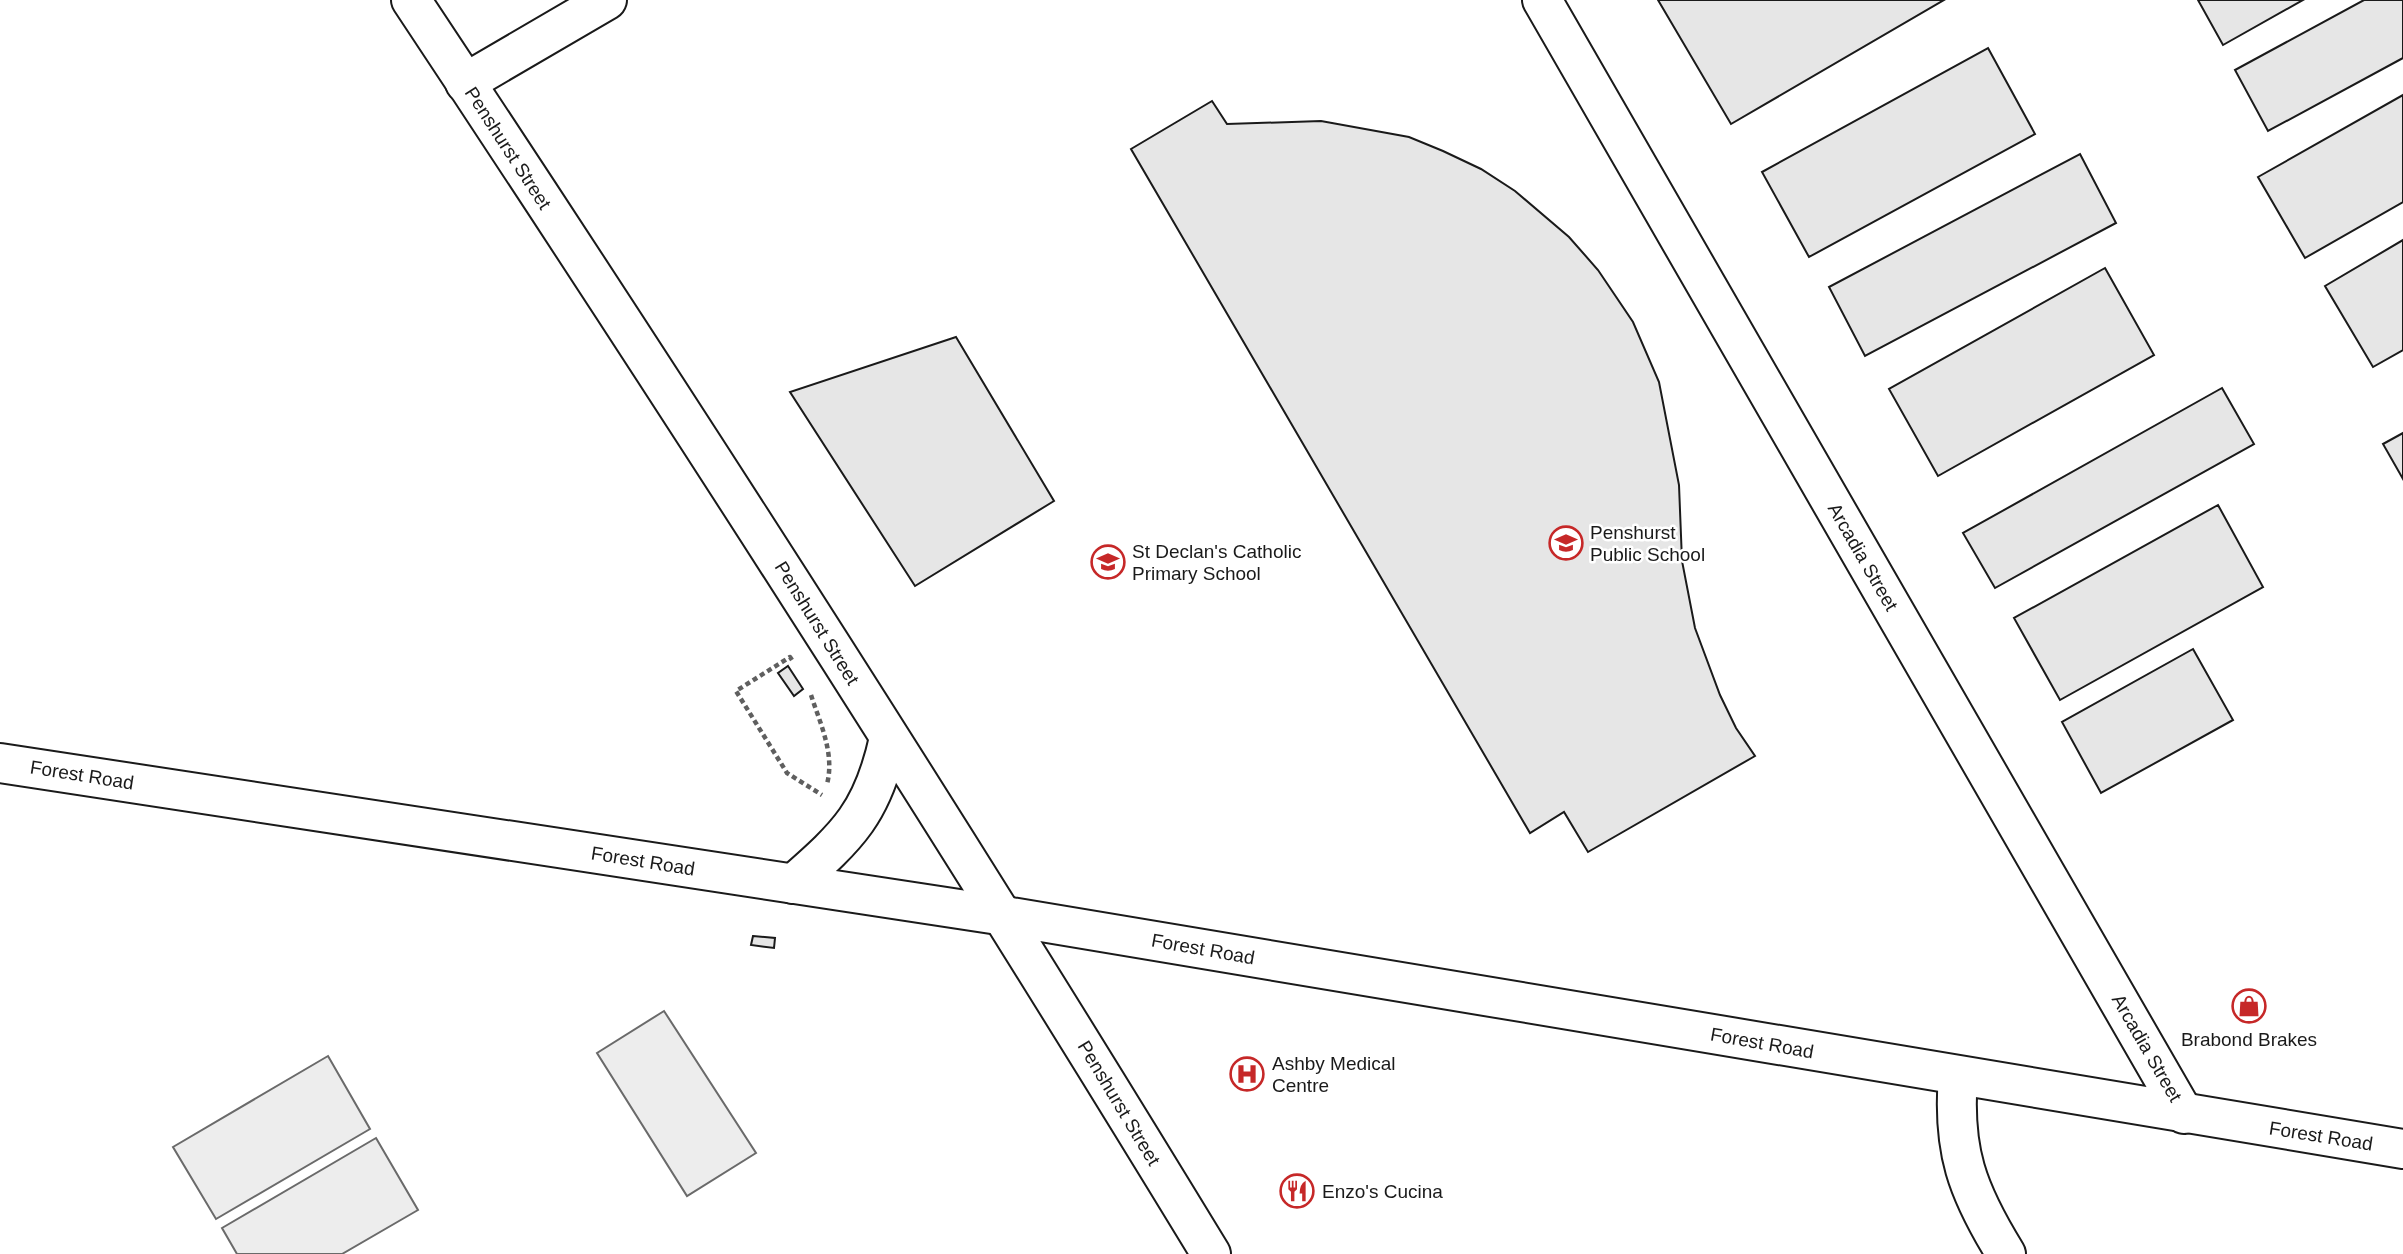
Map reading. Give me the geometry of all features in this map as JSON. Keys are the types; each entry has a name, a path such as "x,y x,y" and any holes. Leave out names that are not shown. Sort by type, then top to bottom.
{"main road":[{"name":"Penshurst Street","path":"411,0 693,429 1005,916 1211,1254"},
{"path":"466,83 607,0"},
{"name":"Arcadia Street","path":"1542,0 2184,1114"},
{"path":"793,884 838,845 858,821 881,774 890,738"},
{"name":"Forest Road","path":"0,763 1005,916 2403,1149"},
{"path":"1958,1076 1955,1117 1959,1147 1981,1209 2006,1254"}],"path":[{"path":"796,667 790,657 736,691 787,773 832,802"},
{"path":"808,687 829,756 829,778 824,796"}],"shaded area":[{"path":"664,1011 756,1153 687,1196 597,1053"},
{"path":"328,1056 370,1129 216,1219 173,1147"},
{"path":"376,1138 418,1210 342,1254 237,1254 222,1228"}],"building":[{"path":"1658,0 1944,0 1731,124"},
{"path":"2198,0 2303,0 2223,45"},
{"path":"2364,0 2403,0 2403,58 2268,131 2235,70"},
{"path":"1988,48 2035,134 1809,257 1762,172"},
{"path":"2403,95 2403,202 2305,258 2258,177"},
{"path":"1212,101 1227,124 1321,121 1409,137 1443,151 1481,169 1515,191 1569,237 1598,270 1633,322 1659,382 1679,485 1682,561 1695,628 1720,695 1736,728 1755,756 1588,852 1564,812 1530,833 1131,149"},
{"path":"2080,154 2116,223 1865,356 1829,287"},
{"path":"2403,240 2403,350 2373,367 2325,286"},
{"path":"2105,268 2154,355 1938,476 1889,389"},
{"path":"956,337 1054,501 915,586 790,392"},
{"path":"2222,388 2254,444 1995,588 1963,533"},
{"path":"2403,433 2403,479 2383,444"},
{"path":"2218,505 2263,587 2060,700 2014,618"},
{"path":"2193,649 2233,720 2101,793 2062,722"},
{"path":"788,666 803,689 794,696 778,673"},
{"path":"753,936 775,938 774,948 751,945"}],"place":[{"name":"Penshurst Public School","path":"1566,543"},
{"name":"St Declan's Catholic Primary School","path":"1108,562"},
{"name":"Brabond Brakes","path":"2249,1006"},
{"name":"Ashby Medical Centre","path":"1247,1074"},
{"name":"Enzo's Cucina","path":"1297,1191"}]}
